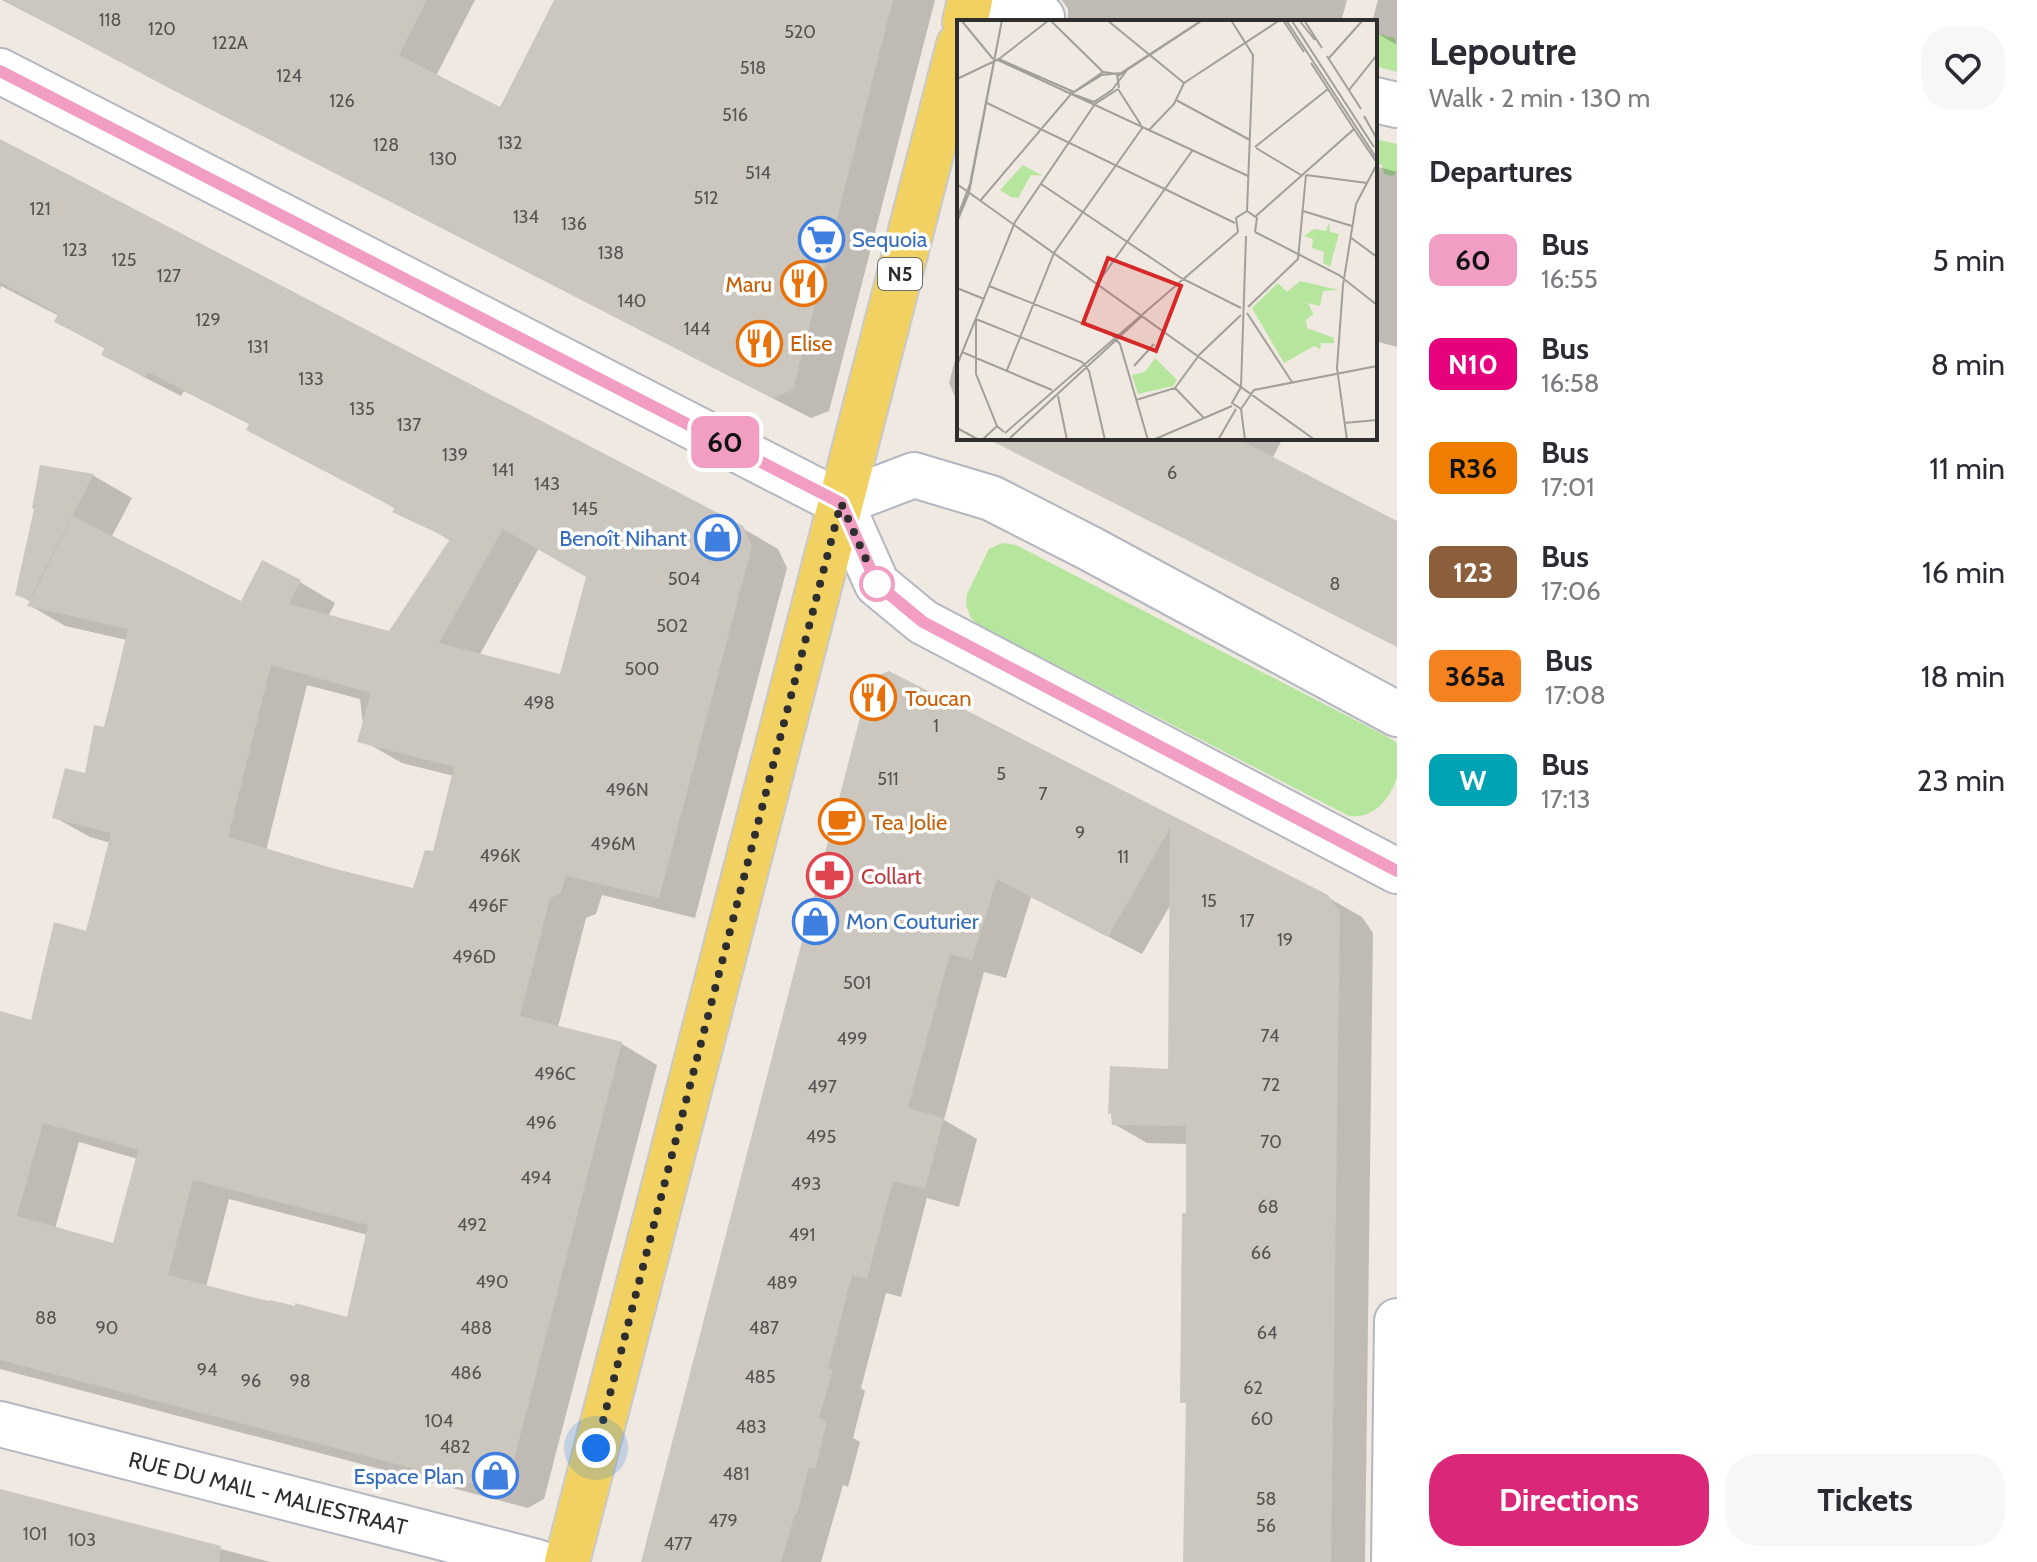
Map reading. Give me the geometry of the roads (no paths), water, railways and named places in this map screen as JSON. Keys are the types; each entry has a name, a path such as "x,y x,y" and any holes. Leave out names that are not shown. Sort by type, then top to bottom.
{"main road":[{"path":"965,20 970,0"},
{"name":"N5","path":"567,1562 957,53"}],"street":[{"path":"977,0 1042,17"},
{"path":"0,71 841,503 877,584 923,622 1397,871"},
{"path":"1377,100 1397,105"},
{"path":"841,503 914,475 991,498 1397,714"},
{"path":"1394,1562 1397,1321"},
{"name":"RUE DU MAIL - MALIESTRAAT","path":"0,1424 537,1562"}],"place":[{"name":"Sequoia","path":"821,239"},
{"name":"Maru","path":"803,284"},
{"name":"Elise","path":"759,343"},
{"name":"Benoît Nihant","path":"718,538"},
{"name":"Toucan","path":"874,698"},
{"name":"Tea Jolie","path":"841,822"},
{"name":"Collart","path":"830,876"},
{"name":"Mon Couturier","path":"815,921"},
{"name":"Espace Plan","path":"495,1476"}]}
